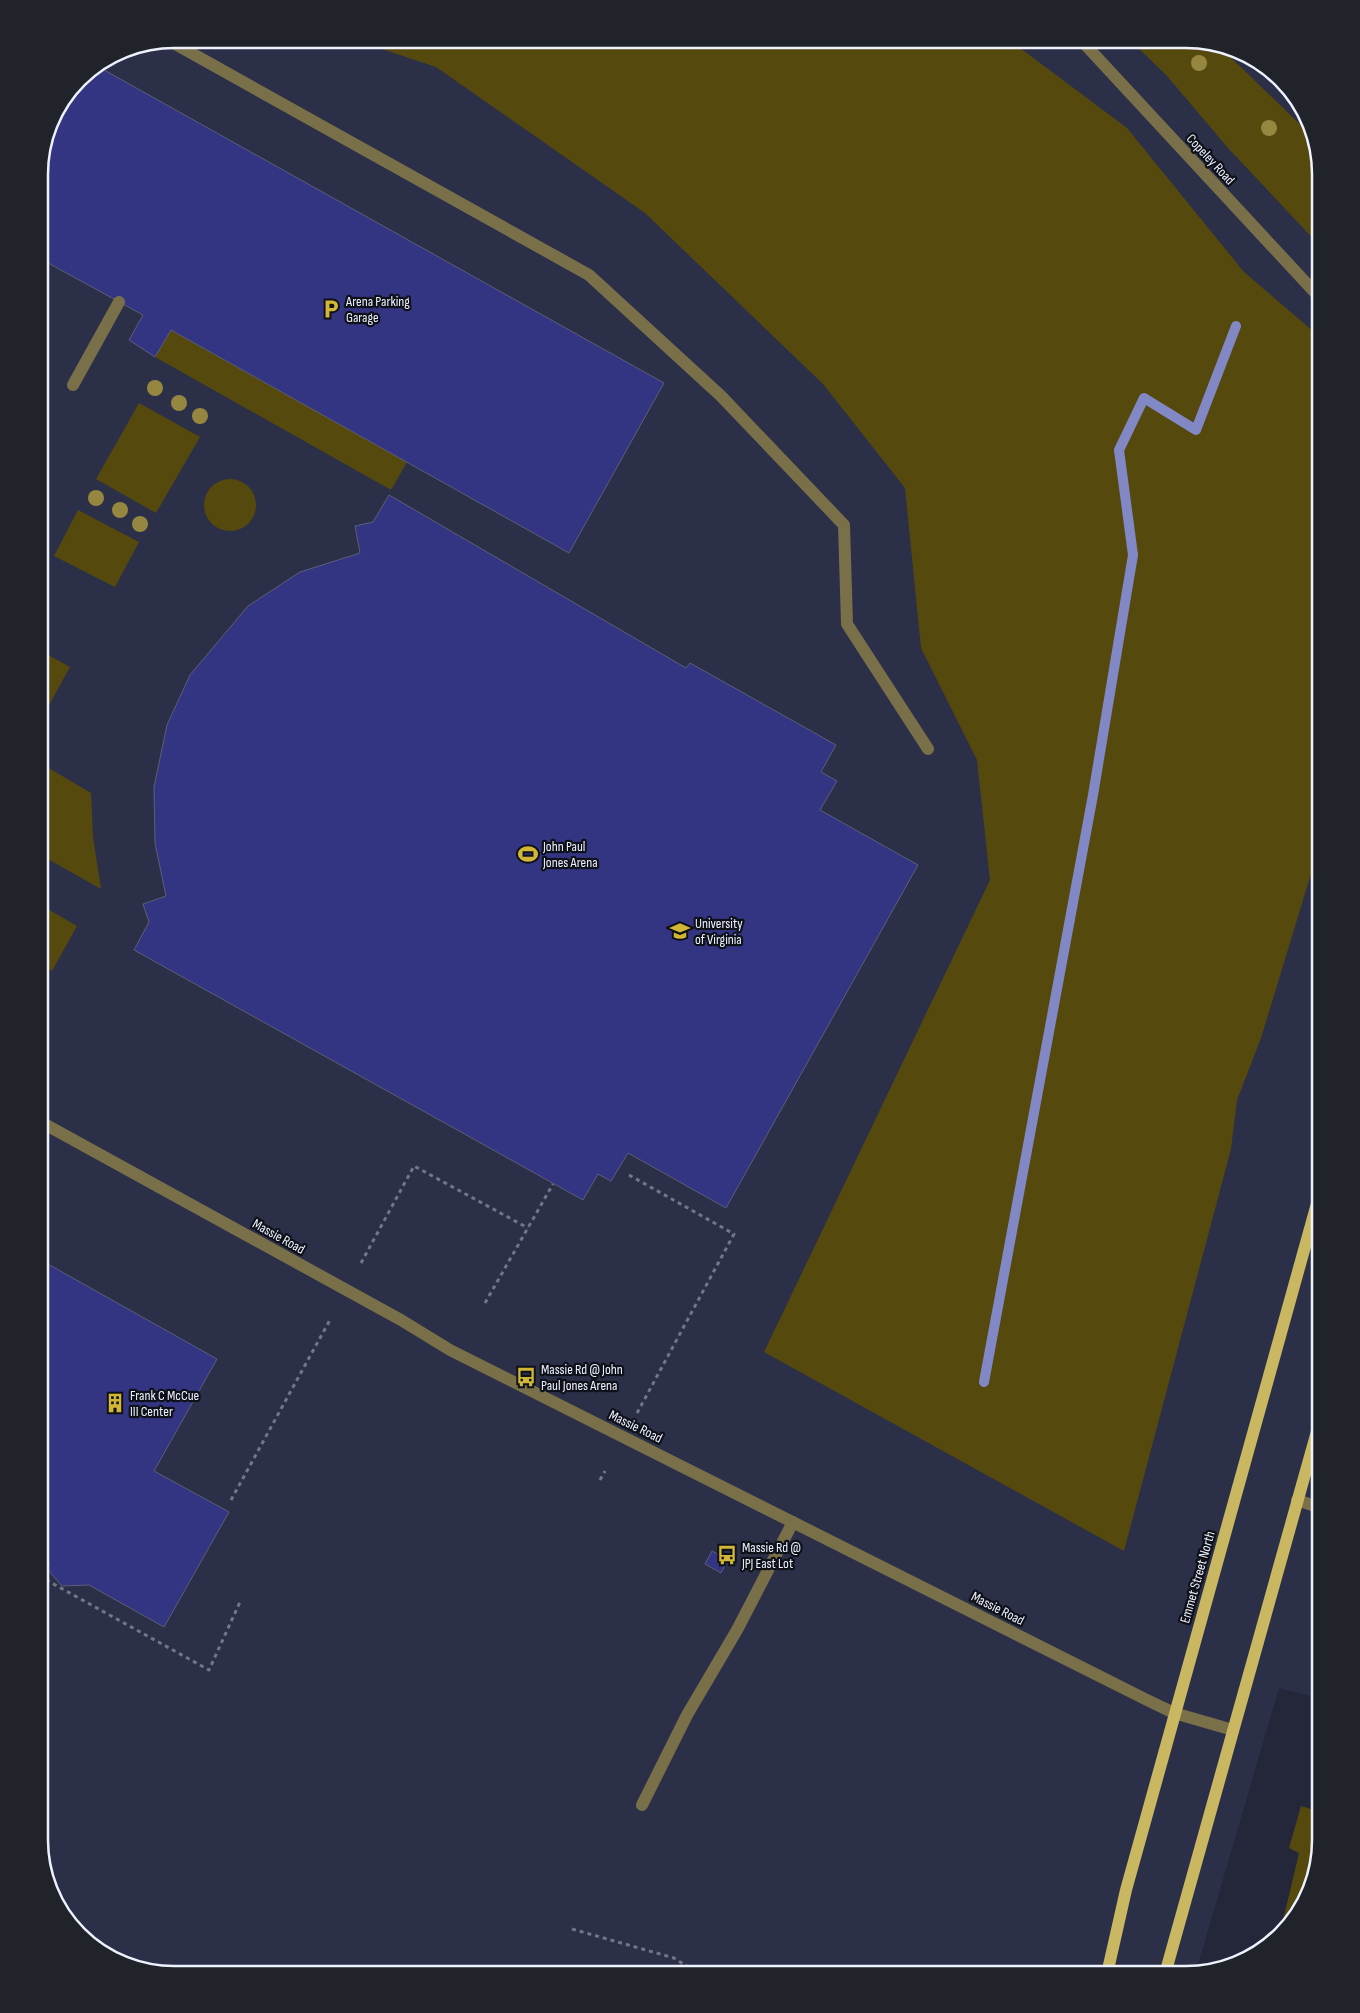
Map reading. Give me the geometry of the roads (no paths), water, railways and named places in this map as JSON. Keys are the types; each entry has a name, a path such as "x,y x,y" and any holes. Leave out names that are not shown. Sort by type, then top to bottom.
{"main road":[{"name":"Emmet Street North","path":"1109,1966 1126,1890 1174,1713 1312,1221"},
{"path":"1166,1966 1312,1449"}],"street":[{"path":"182,48 589,275 721,396 844,526 848,624 928,749"},
{"name":"Copeley Road","path":"1088,48 1312,289"},
{"path":"74,385 119,302"},
{"name":"Massie Road","path":"48,1126 401,1320 450,1350 1174,1713 1233,1730"},
{"path":"1298,1500 1312,1505"},
{"path":"642,1805 687,1715 737,1630 793,1522"}],"waterway":[{"path":"984,1382 1093,795 1133,555 1119,450 1144,398 1196,430 1236,326"}],"place":[{"name":"Arena Parking Garage","path":"331,309"},
{"name":"John Paul Jones Arena","path":"528,854"},
{"name":"University of Virginia","path":"680,931"},
{"name":"Massie Rd @ John Paul Jones Arena","path":"526,1377"},
{"name":"Frank C McCue III Center","path":"115,1403"},
{"name":"Massie Rd @ JPJ East Lot","path":"727,1555"}]}
